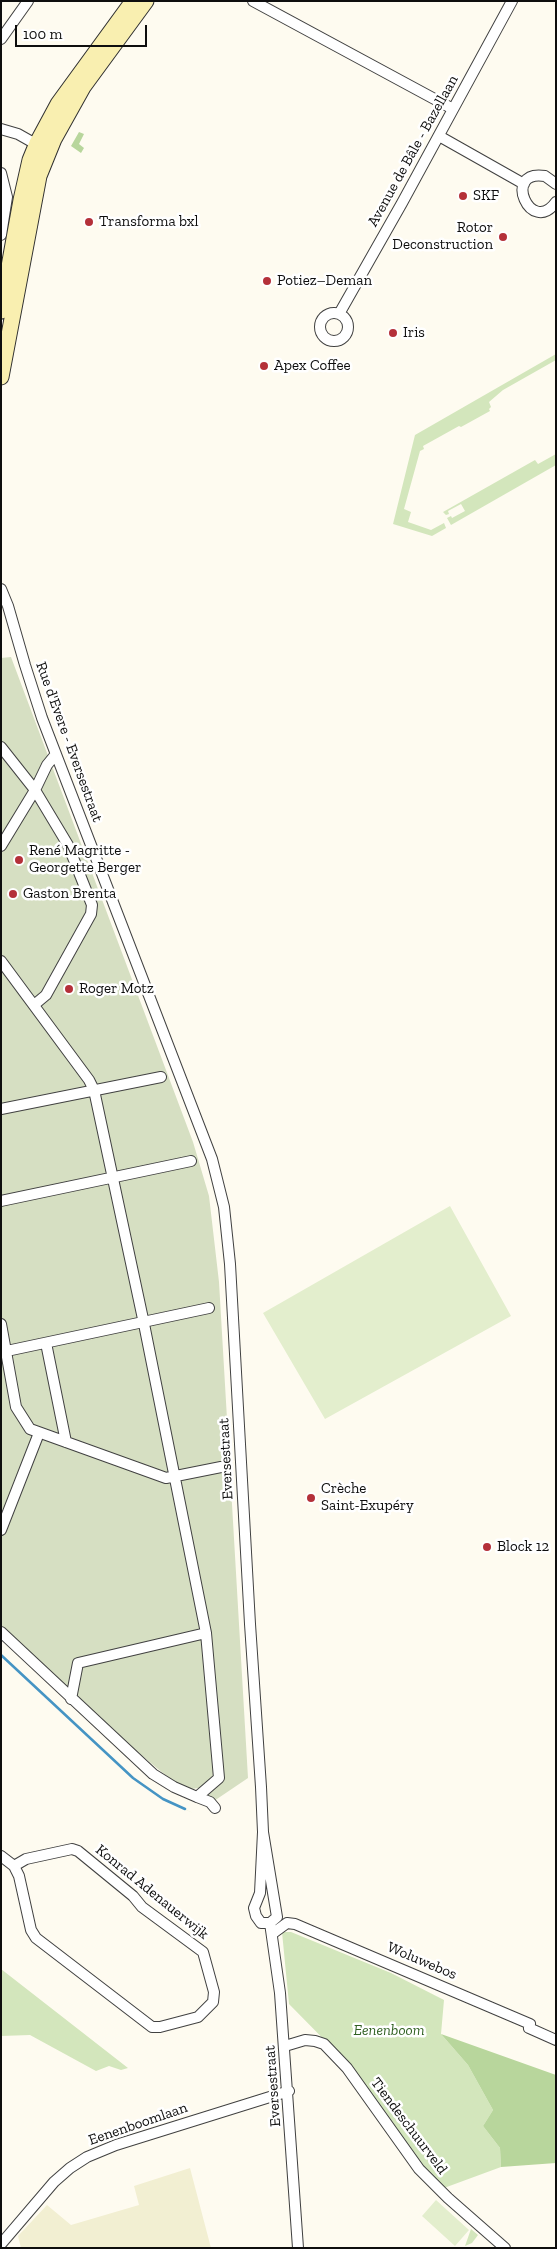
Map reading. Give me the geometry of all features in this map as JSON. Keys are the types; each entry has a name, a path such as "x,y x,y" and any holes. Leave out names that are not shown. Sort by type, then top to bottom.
{"main road":[{"path":"1,311 21,200 30,160 37,143 58,104 133,1"},
{"path":"1,377 30,215 39,176 67,114 83,87 146,1"}],"street":[{"path":"2,37 28,1"},
{"path":"253,1 453,109"},
{"name":"Avenue de Bâle - Bazellaan","path":"339,314 512,1"},
{"path":"1,129 37,143 48,154"},
{"path":"439,136 524,184"},
{"path":"1,172 7,197 1,235"},
{"path":"556,184 550,178 540,175 528,179 524,184 522,196 524,202 532,210 544,211 556,202"},
{"name":"Rue d'Evere - Eversestraat","path":"1,589 8,606 33,692 186,1091"},
{"name":"Rue d'Evere - Eversestraat","path":"1,609 14,627"},
{"path":"1,747 35,790 68,845 92,905 91,914 46,995 34,1004"},
{"path":"1,846 35,790 47,765 56,754"},
{"path":"1,961 34,1004 94,1090 144,1322 206,1633 219,1778 197,1797"},
{"path":"1,1109 161,1077"},
{"name":"Eversestraat","path":"186,1091 216,1174 224,1208 229,1247 263,1832 289,2091 298,2248"},
{"path":"1,1201 191,1161"},
{"path":"4,1352 209,1308"},
{"path":"1,1324 4,1352 16,1407 30,1430 166,1478 174,1478 221,1467"},
{"path":"46,1343 66,1442"},
{"path":"1,1530 39,1433"},
{"path":"1,1632 153,1774 174,1787 210,1802 215,1808"},
{"path":"72,1699 78,1662 206,1633"},
{"name":"Eversestraat","path":"263,1832 260,1893 254,1908 256,1916 261,1923 273,1925"},
{"name":"Konrad Adenauerwijk","path":"72,1849 78,1851 133,1896 142,1906 203,1952 214,1992 213,2002 198,2017 160,2027 152,2027 36,1938 31,1930 19,1876 14,1866 26,1859 72,1849"},
{"path":"1,1856 14,1866"},
{"name":"Woluwebos","path":"273,1925 287,1923 302,1926 530,2024 529,2028 556,2040"},
{"name":"Tiendeschuurveld","path":"285,2046 305,2040 324,2044 347,2068 419,2169 453,2202 506,2248"},
{"name":"Eenenboomlaan","path":"1,2244 54,2182 87,2157 102,2150 289,2091"}],"shaded area":[{"path":"190,2168 211,2248 21,2248 18,2236 47,2205 71,2225 139,2205 134,2186"}],"green space":[{"path":"79,132 84,134 79,144 84,148 81,153 71,146"},
{"path":"556,354 556,360 503,390 489,402 490,411 423,446 424,449 420,451 404,509 411,512 408,522 431,530 444,523 446,528 432,536 393,524 415,435"},
{"path":"556,454 556,465 451,525 447,518 451,516 452,518 465,511 461,504 448,511 449,514 446,515 443,512 535,460 538,464"},
{"path":"11,657 193,1142 209,1196 219,1282 248,1778 214,1801 199,1788 191,1789 175,1783 106,1726 67,1687 1,1627 1,658"},
{"path":"450,1206 511,1316 325,1419 263,1313"},
{"path":"1,1654 133,1777 163,1799 193,1813 163,1800 132,1778"},
{"name":"Eenenboom","path":"282,1932 291,1932 391,1973 444,2000 441,2034 468,2065 493,2110 483,2126 500,2148 501,2167 444,2188 422,2167 350,2066 289,2004"},
{"path":"1,1969 128,2068 121,2070 109,2066 96,2071 30,2035 1,2036"},
{"path":"441,2034 556,2075 556,2163 501,2167 500,2148 483,2126 493,2110 468,2065"},
{"path":"436,2200 469,2230 455,2246 422,2216"},
{"path":"471,2229 478,2235 472,2243 465,2246"}],"waterway":[{"path":"1,1655 133,1778 163,1799 185,1809"}],"place":[{"name":"SKF","path":"463,196"},
{"name":"Transforma bxl","path":"89,222"},
{"name":"Rotor Deconstruction","path":"503,237"},
{"name":"Potiez–Deman","path":"267,281"},
{"name":"Iris","path":"393,333"},
{"name":"Apex Coffee","path":"264,366"},
{"name":"René Magritte - Georgette Berger","path":"19,860"},
{"name":"Gaston Brenta","path":"13,894"},
{"name":"Roger Motz","path":"69,989"},
{"name":"Crèche Saint-Exupéry","path":"311,1498"},
{"name":"Block 12","path":"487,1547"}]}
